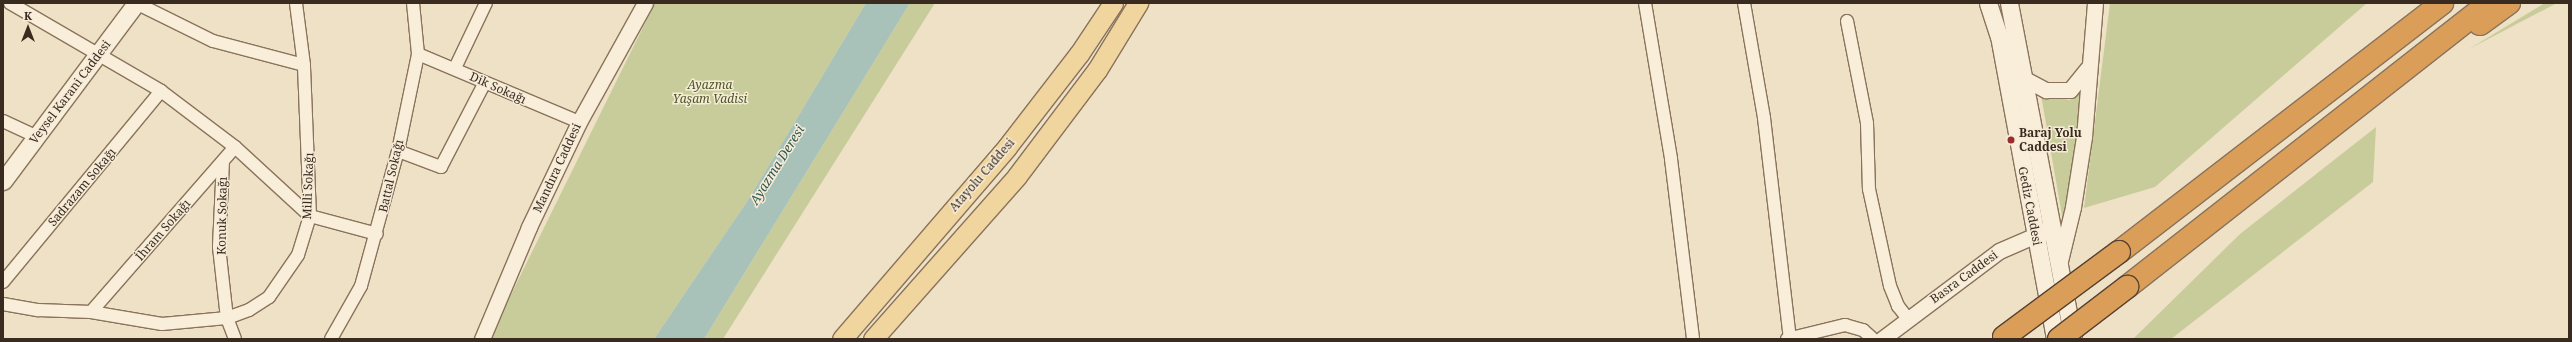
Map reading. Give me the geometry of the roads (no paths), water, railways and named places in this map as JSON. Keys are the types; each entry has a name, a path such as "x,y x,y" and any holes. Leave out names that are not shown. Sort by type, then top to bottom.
{"highway":[{"path":"2351,73 2423,3"},
{"path":"2003,338 2119,252 2442,3"},
{"path":"2059,339 2489,3"},
{"path":"2330,128 2510,3"}],"main road":[{"name":"Veysel Karani Caddesi","path":"3,181 136,3"},
{"name":"Atayolu Caddesi","path":"842,339 1006,147 1079,54 1112,3"},
{"path":"873,339 1017,176 1097,70 1138,3"},
{"name":"Gediz Caddesi","path":"1988,3 1998,36 2055,339"},
{"name":"Gediz Caddesi","path":"2009,3 2073,339"}],"street":[{"path":"10,3 161,91 235,147 310,216 377,234"},
{"path":"136,3 213,41 304,65"},
{"name":"Milli Sokağı","path":"3,304 38,310 91,312 162,324 227,318 249,310 269,297 298,255 310,216 304,65 296,3"},
{"name":"Battal Sokağı","path":"331,339 361,286 377,234 398,151 418,54 413,3"},
{"path":"455,68 486,3"},
{"name":"Mandıra Caddesi","path":"482,339 529,227 579,122 645,3"},
{"path":"1645,3 1671,159 1693,339"},
{"path":"1744,3 1764,118 1789,339 1845,325 1863,330 1873,339"},
{"path":"2059,266 2073,207 2084,137 2088,67 2095,3"},
{"path":"1847,22 1867,123 1869,189 1890,286 1898,306 1908,319"},
{"name":"Dik Sokağı","path":"418,54 455,68 484,84 579,122"},
{"path":"2024,79 2046,90 2070,90 2088,67"},
{"path":"398,151 441,167 484,84"},
{"name":"Sadrazam Sokağı","path":"3,282 161,91"},
{"path":"3,121 37,137"},
{"name":"İhram Sokağı","path":"91,312 235,147"},
{"name":"Konuk Sokağı","path":"223,161 219,247 227,318 235,339"},
{"name":"Basra Caddesi","path":"1882,339 1998,251 2036,233 2053,229"}],"water":[{"name":"Ayazma Deresi","path":"866,3 910,3 704,339 654,339 748,200"}],"place":[{"name":"Baraj Yolu Caddesi","path":"2011,140"}],"park label":[{"name":"Ayazma Yaşam Vadisi","path":"710,92"}]}
